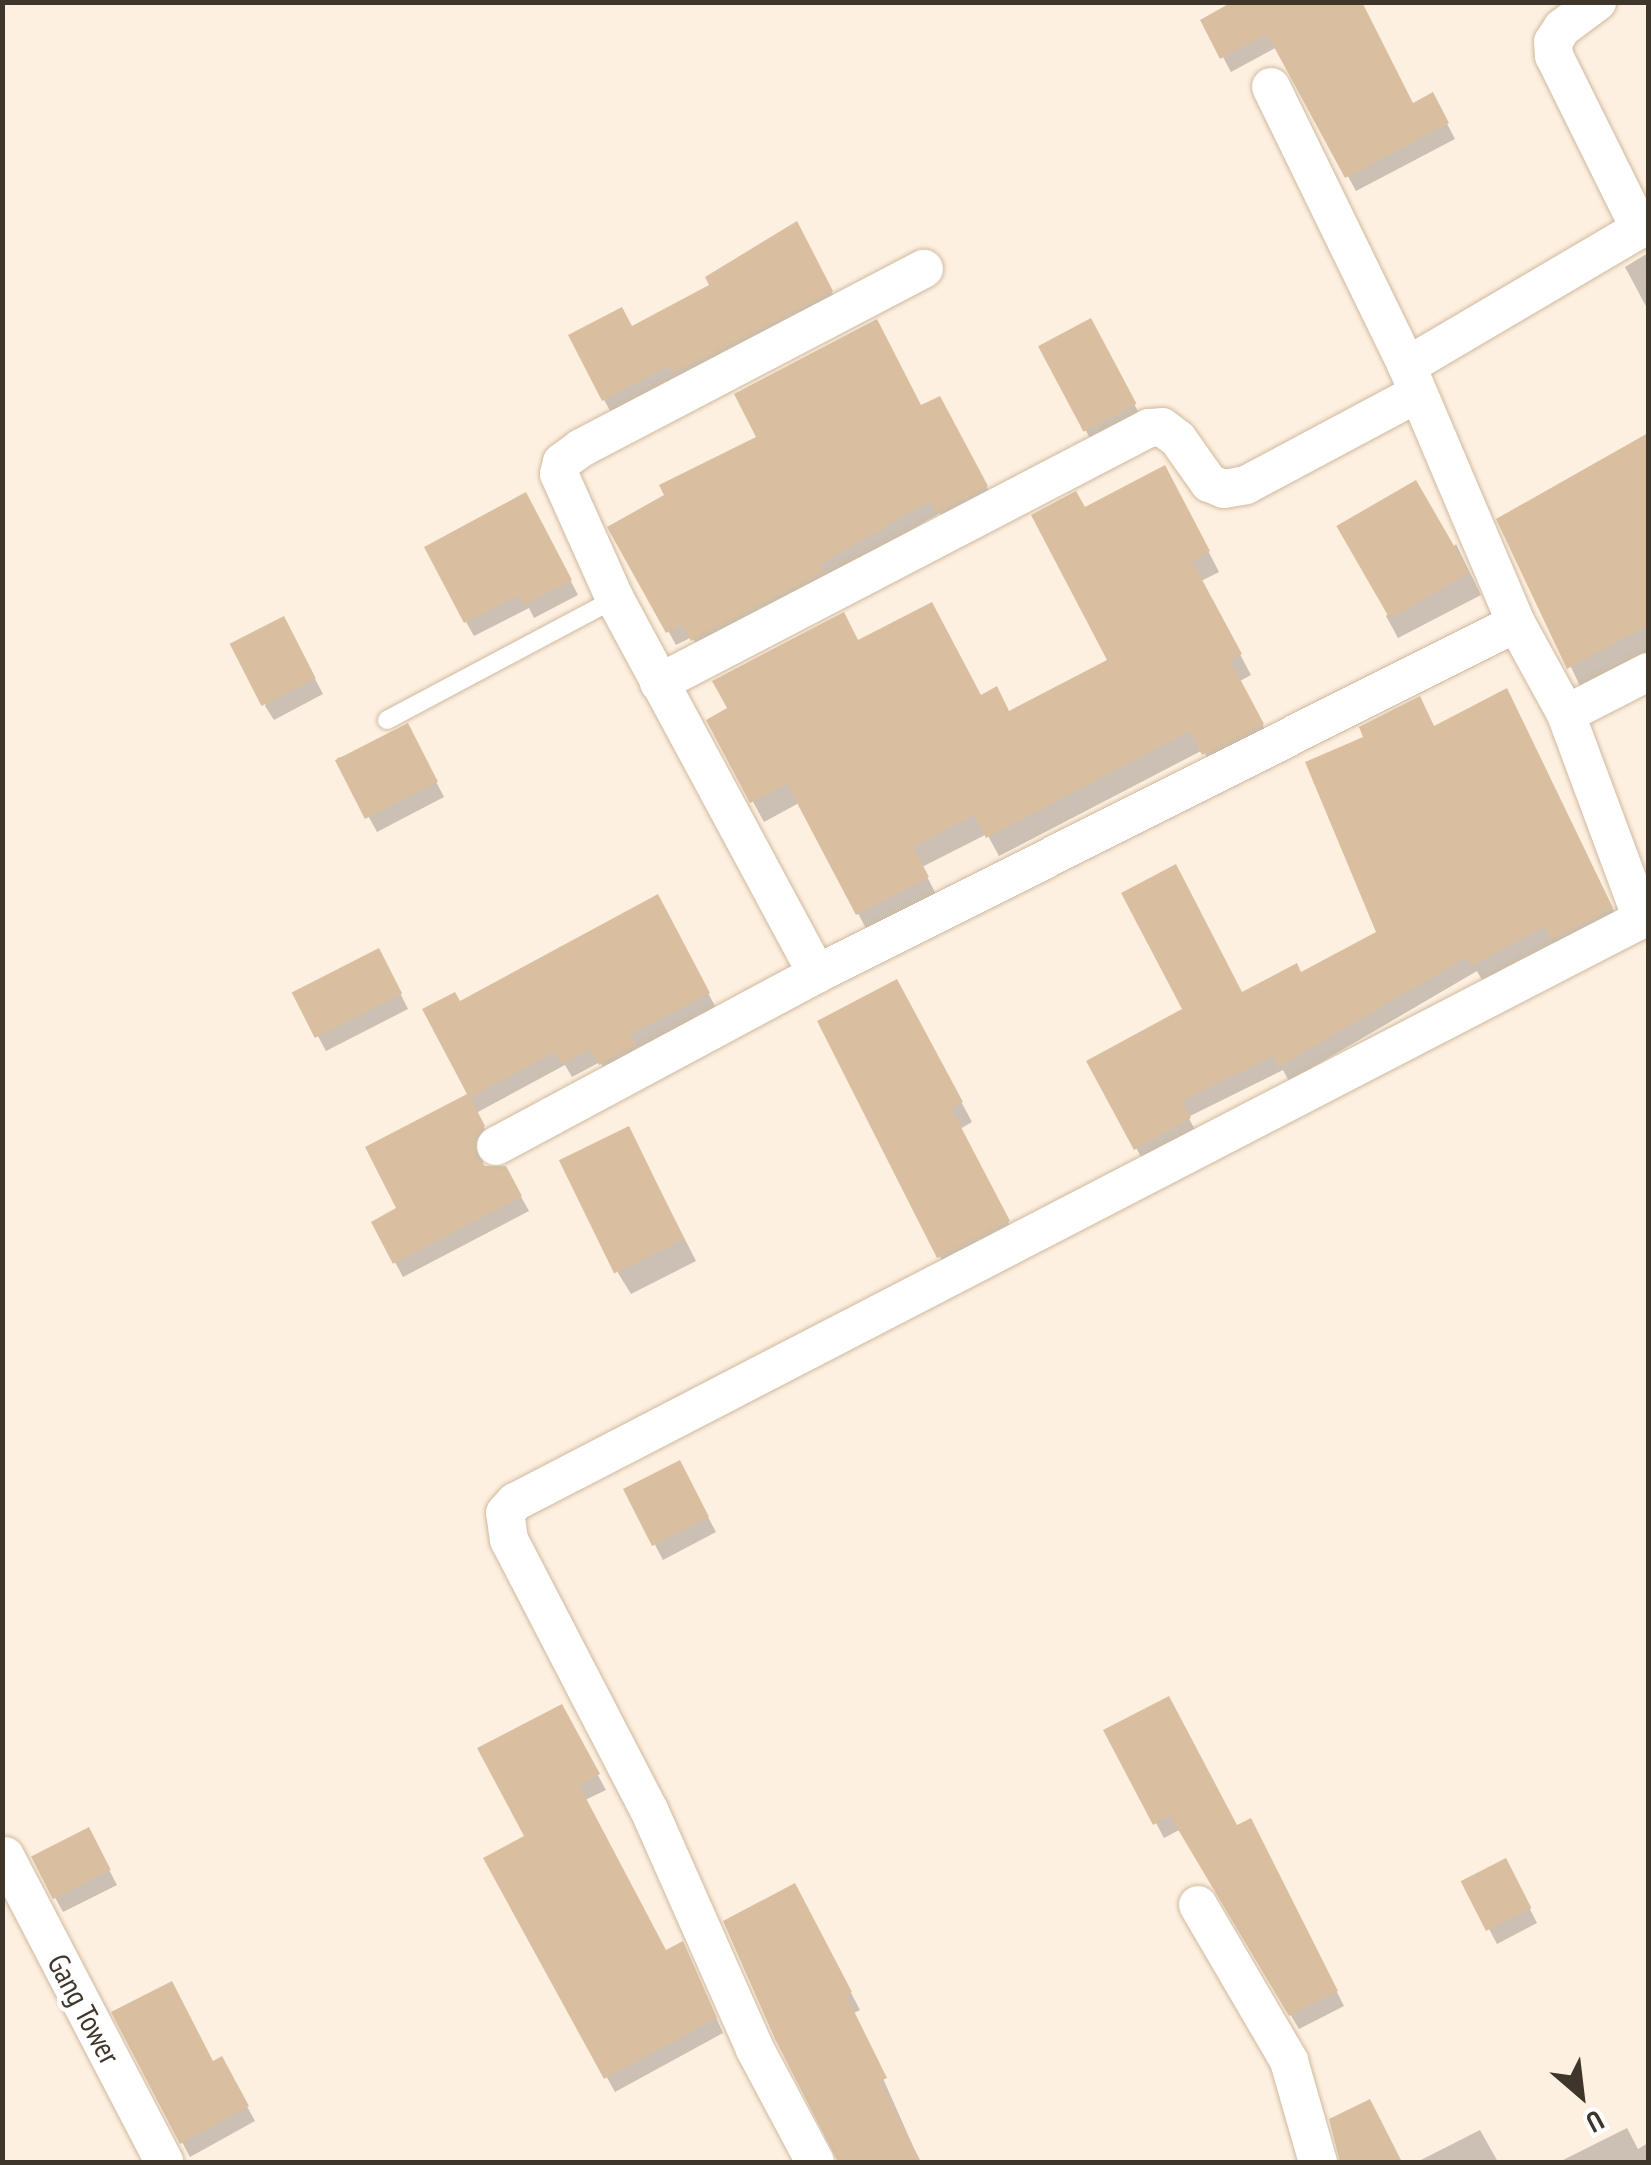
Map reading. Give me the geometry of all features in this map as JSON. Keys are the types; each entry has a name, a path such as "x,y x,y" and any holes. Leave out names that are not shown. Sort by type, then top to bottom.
{"street":[{"path":"659,684 1149,428 1162,427 1178,439 1209,483 1224,489 1246,485 1644,227 1554,56 1553,42 1562,28 1597,2"},
{"path":"815,2162 755,2049 649,1810 509,1540 505,1513 515,1502 1632,926 1638,908 1566,714 1516,623 1412,379 1271,87"},
{"path":"817,974 615,599 564,487 562,462 924,269"},
{"path":"496,1146 817,974 1516,623"},
{"path":"1566,714 1648,672"},
{"name":"Gang Tower","path":"4,1856 164,2162"},
{"path":"1198,1906 1289,2061 1318,2162"}],"lane":[{"path":"386,720 615,599"}],"building":[{"path":"1232,2 1362,2 1413,103 1433,92 1449,123 1345,178 1267,34 1220,59 1200,20"},
{"path":"797,221 833,291 713,354 672,372 668,366 602,401 568,335 622,307 632,326 709,285 705,277"},
{"path":"1091,318 1137,404 1084,432 1038,346"},
{"path":"877,319 921,405 940,396 988,486 937,513 930,501 819,565 823,572 691,641 682,625 666,633 607,527 664,495 659,485 756,437 734,394"},
{"path":"1648,433 1648,625 1567,669 1496,519"},
{"path":"1165,465 1210,551 1192,561 1242,654 1230,660 1264,724 1202,755 1190,731 986,838 974,815 913,847 929,877 856,915 787,784 750,803 706,720 727,708 712,681 844,612 858,640 932,602 981,695 997,686 1009,711 1107,660 1031,515 1076,491 1085,507"},
{"path":"1416,480 1470,573 1390,619 1336,526"},
{"path":"526,492 572,580 524,605 519,595 464,623 424,547"},
{"path":"284,616 316,678 261,706 230,644"},
{"path":"1507,688 1613,908 1551,940 1544,927 1471,966 1467,957 1278,1067 1273,1056 1182,1101 1191,1118 1134,1150 1086,1061 1182,1009 1121,893 1176,864 1242,992 1297,963 1301,972 1376,932 1305,762 1363,737 1359,727 1420,696 1434,726"},
{"path":"408,723 438,782 365,819 335,760"},
{"path":"658,894 710,993 630,1034 636,1045 599,1065 590,1049 562,1064 555,1052 470,1097 485,1126 476,1135 476,1156 485,1166 506,1166 522,1196 393,1264 371,1222 396,1208 365,1147 467,1094 422,1009 455,992 460,1001"},
{"path":"379,948 402,993 315,1038 292,992"},
{"path":"897,979 963,1102 951,1108 1010,1221 937,1258 817,1021"},
{"path":"629,1126 684,1239 614,1273 559,1160"},
{"path":"680,1460 709,1517 652,1546 623,1489"},
{"path":"1169,1696 1237,1825 1251,1818 1338,1991 1289,2016 1170,1816 1153,1825 1103,1730"},
{"path":"562,1704 600,1774 579,1785 666,1950 683,1941 717,2018 604,2079 483,1858 524,1836 477,1748"},
{"path":"89,1827 111,1870 53,1899 31,1857"},
{"path":"1506,1858 1531,1908 1486,1931 1461,1881"},
{"path":"795,1883 852,1992 846,1995 887,2078 880,2081 921,2162 838,2162 775,2039 723,1921"},
{"path":"172,1981 213,2061 222,2056 249,2106 180,2144 111,2012"},
{"path":"1370,2099 1402,2162 1340,2162 1329,2119"}]}
